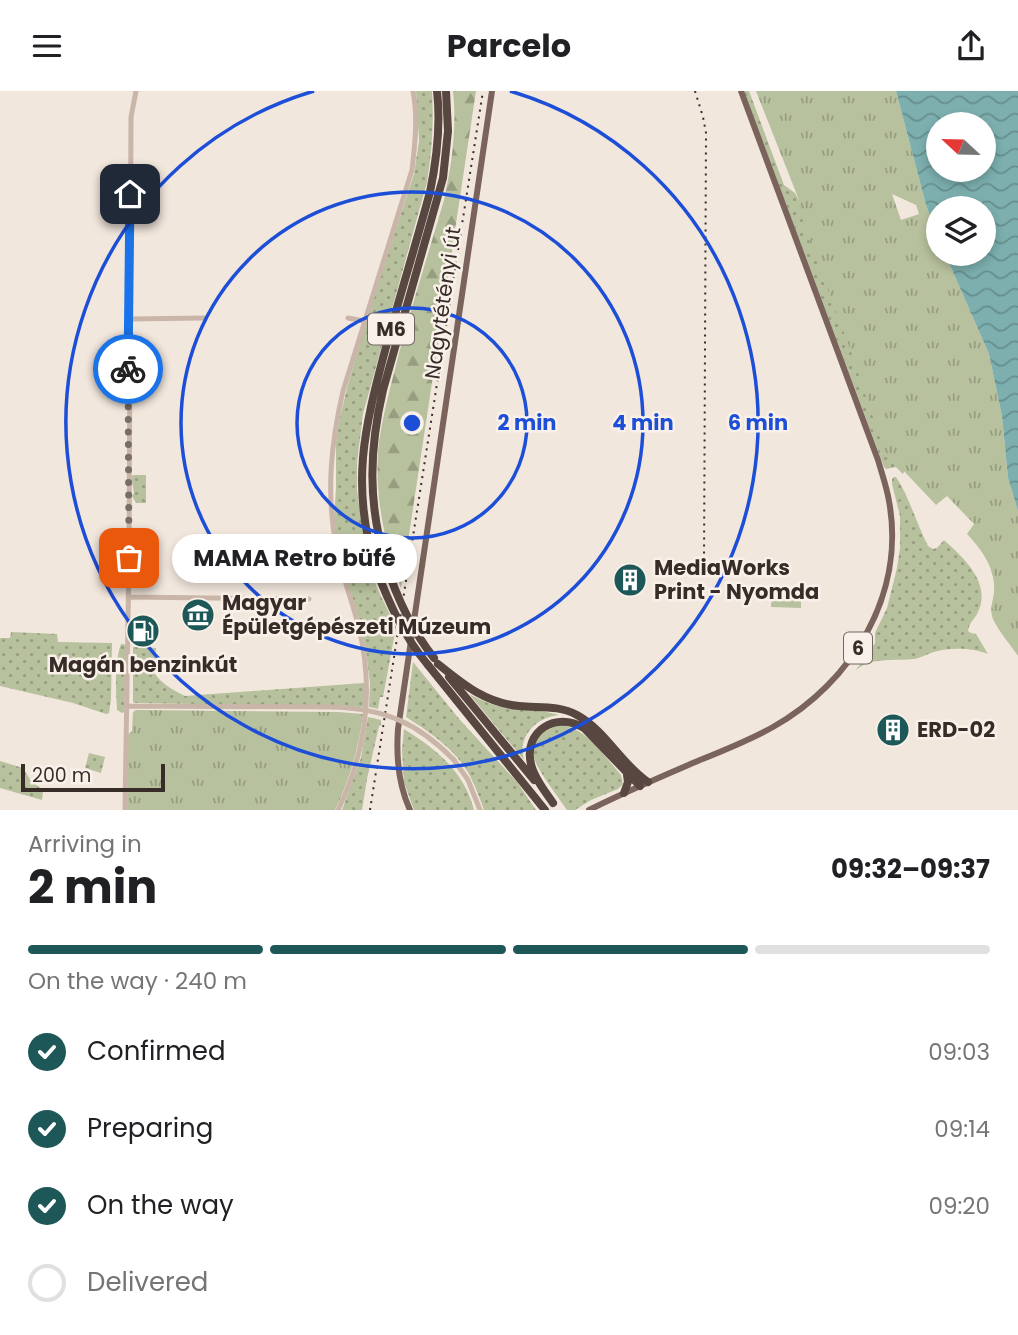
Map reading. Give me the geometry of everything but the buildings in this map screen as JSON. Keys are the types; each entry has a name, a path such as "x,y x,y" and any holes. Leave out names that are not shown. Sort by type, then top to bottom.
{"highway":[{"name":"M6","path":"437,91 438,144 430,192 374,392 364,441 363,505 367,531 376,569 388,600 407,636 433,662 555,807"},
{"name":"M6","path":"446,91 448,131 443,178 375,425 371,467 376,528 384,561 401,604 433,662 545,810"},
{"path":"433,662 466,687 493,700 517,706 555,708 578,715 592,725 644,784"},
{"path":"555,807 533,769 530,755 536,736 543,727 552,723 568,721 584,728 626,772 644,784"},
{"path":"624,793 628,782 626,772"}],"main road":[{"name":"Nagytétényi út","path":"410,810 399,775 398,729 492,91"},
{"name":"6","path":"589,810 772,727 812,701 843,669 867,634 880,605 888,573 892,537 889,502 878,460 741,91"}],"street":[{"path":"125,810 131,117 136,91"},
{"path":"338,810 359,756 367,686 362,641 336,544 330,474 336,423 364,321 412,170 416,131 413,91"},
{"path":"129,319 204,318"},
{"path":"348,318 364,321"},
{"path":"128,597 309,599"},
{"path":"126,706 365,709 398,719 432,739 454,760 468,780 480,810"}],"green space":[{"path":"416,91 432,91 432,137 427,182 363,414 357,463 357,490 365,548 377,588 396,627 383,697 380,697 378,709 369,707 370,683 362,628 337,541 334,517 336,443 347,388 368,315 414,174 419,141"},
{"path":"453,91 476,91 401,588 382,521 378,452 399,353 444,200 453,146"},
{"path":"744,91 749,91 784,185 795,193 799,200 905,470 903,474 896,467 884,467"},
{"path":"756,91 896,91 926,205 926,266 950,266 989,354 1002,416 1008,478 1018,511 1018,656 993,619 993,575 983,553 967,534 974,524 947,496 936,505 884,450 849,346 804,227 799,200","holes":["892,194 916,205 919,214 901,220"]},
{"path":"146,475 146,503 136,503 132,496 134,493 131,476"},
{"path":"894,477 905,493 928,546 937,548 944,540 967,563 978,581 981,601 968,631 976,634 988,654 969,649 947,649 914,659 876,661 856,670 875,643 875,633 887,608 897,568 900,516 892,484"},
{"path":"772,591 801,592 801,608 771,607"},
{"path":"11,632 57,634 58,642 112,643 109,713 0,686 0,638 10,638"},
{"path":"121,644 127,646 122,713 117,710 116,685"},
{"path":"133,647 156,648 155,662 149,662 155,674 185,696 364,683 364,707 134,703"},
{"path":"413,662 460,720 517,782 536,810 484,810 471,778 459,759 434,736 406,717"},
{"path":"469,694 502,707 559,715 543,719 531,729 523,743 524,760"},
{"path":"133,712 363,714 353,763 335,810 127,810 128,735 132,731"},
{"path":"368,717 381,720 381,725 362,810 342,810 361,758"},
{"path":"563,725 588,738 621,775 623,784 575,810 567,810 542,774 533,748 543,733"},
{"path":"404,729 447,762 463,784 474,810 414,810 404,782"},
{"path":"89,753 105,757 101,773 85,768"},
{"path":"0,761 23,768 31,781 43,792 42,800 0,788"}],"water":[{"path":"896,91 1018,91 1018,511 1008,478 1002,416 989,354 950,266 996,266 996,196 926,196 926,205"}],"railway":[{"path":"370,810 483,91"},
{"path":"695,91 706,133 704,563"}],"way so far":[{"path":"128,369 129,558"}],"place":[{"name":"MAMA Retro büfé","path":"129,558"},
{"name":"MediaWorks Print - Nyomda","path":"630,580"},
{"name":"Magyar Épületgépészeti Múzeum","path":"198,615"},
{"name":"Magán benzinkút","path":"143,631"},
{"name":"ERD-02","path":"893,730"}],"route":[{"path":"128,369 130,194"}]}
